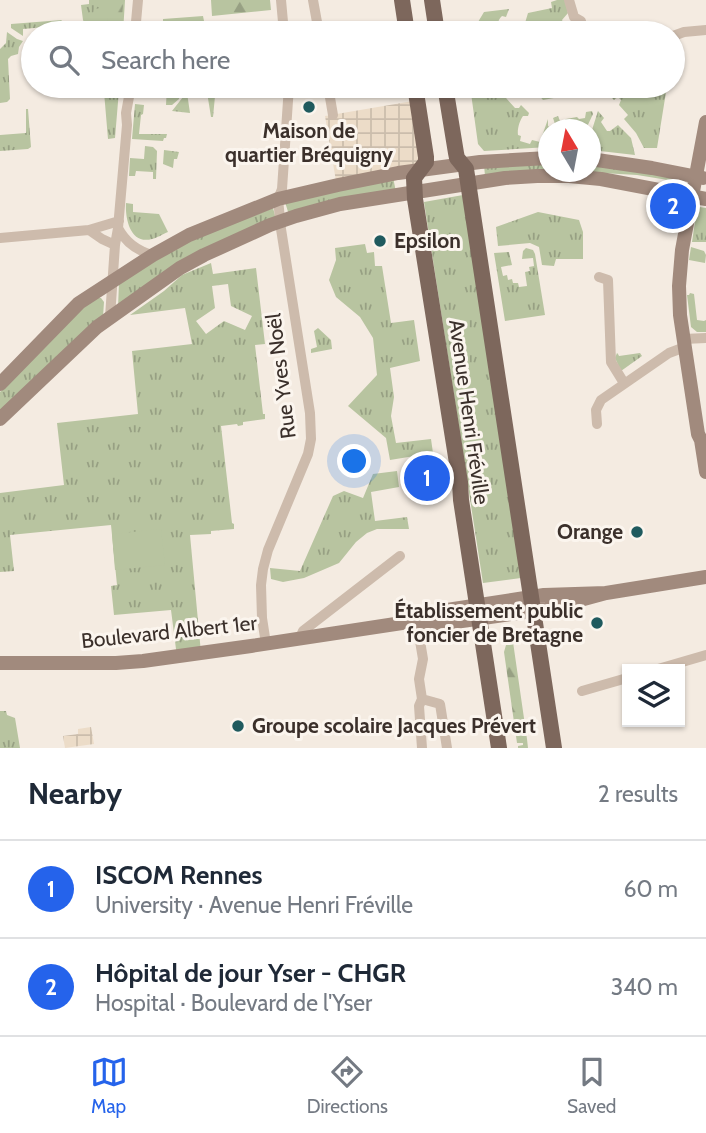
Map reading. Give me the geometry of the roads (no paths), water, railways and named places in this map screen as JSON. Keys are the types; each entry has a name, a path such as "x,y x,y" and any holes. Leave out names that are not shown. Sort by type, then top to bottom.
{"main road":[{"path":"402,0 405,21"},
{"path":"432,0 435,21"},
{"name":"Avenue Henri Fréville","path":"417,98 426,162 414,178 414,192 499,748"},
{"name":"Avenue Henri Fréville","path":"447,98 457,158 464,164 469,184 554,748"},
{"path":"706,122 699,198 682,250 679,274 685,343 706,471"},
{"path":"0,384 79,303 188,235 278,200 338,185 464,164 538,158"},
{"path":"601,161 701,177"},
{"path":"0,419 87,335 110,317 180,268 280,221 340,204 505,178 569,176 600,179 699,198"},
{"name":"Boulevard Albert 1er","path":"0,663 126,662 409,623 447,610 478,612 533,604 558,593 606,593 706,577"}],"street":[{"path":"136,21 138,0"},
{"path":"281,0 283,21"},
{"path":"313,0 317,21"},
{"path":"569,0 575,17 581,21"},
{"path":"685,32 706,30"},
{"path":"110,317 129,98"},
{"name":"Rue Yves Noël","path":"266,644 262,618 263,569 268,550 308,454 311,439 310,413 278,200 282,189 288,98"},
{"path":"330,98 333,115"},
{"path":"0,238 118,225"},
{"path":"118,225 132,247 153,256"},
{"path":"89,230 115,245"},
{"path":"599,277 608,280 611,362 624,383"},
{"path":"597,424 596,410 601,400 669,352 685,343 706,338"},
{"path":"300,638 303,631 400,556"},
{"path":"409,623 423,659 419,679 422,699 419,706 422,748"},
{"path":"675,664 706,655"},
{"path":"582,691 622,679"},
{"path":"422,699 440,704 447,748"}],"place":[{"name":"Maison de quartier Bréquigny","path":"309,107"},
{"name":"Hôpital de jour Yser - CHGR","path":"673,206"},
{"name":"Epsilon","path":"380,241"},
{"name":"ISCOM Rennes","path":"427,478"},
{"name":"Orange","path":"637,532"},
{"name":"Établissement public foncier de Bretagne","path":"597,623"},
{"name":"Groupe scolaire Jacques Prévert","path":"238,726"}]}
